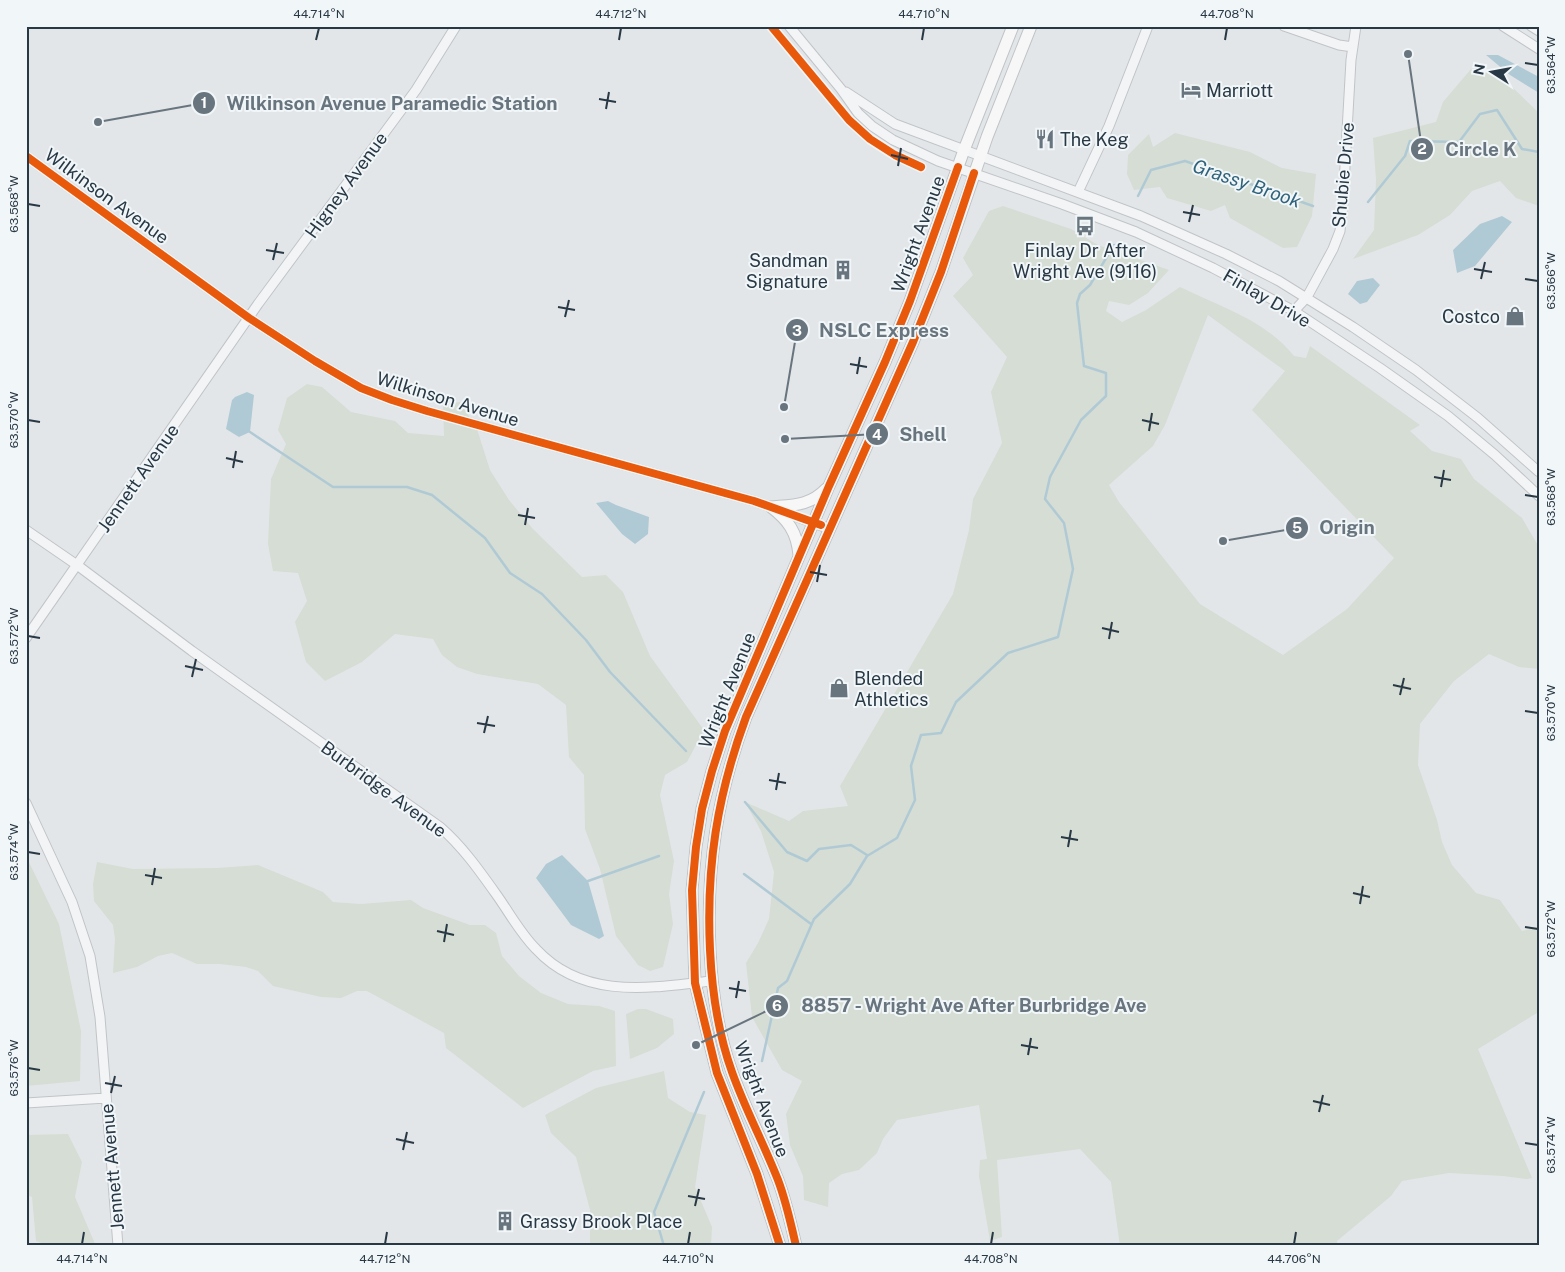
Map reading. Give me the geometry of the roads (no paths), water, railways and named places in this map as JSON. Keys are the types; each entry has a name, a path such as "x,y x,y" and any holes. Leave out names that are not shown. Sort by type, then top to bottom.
{"main road":[{"name":"Wright Avenue","path":"780,1246 757,1174 717,1073 695,983 692,890 702,809 725,731 828,486 885,362 910,301 964,150 1013,26"},
{"name":"Wright Avenue","path":"796,1246 779,1182 732,1072 715,1008 711,981 710,878 712,852 724,786 733,751 746,717 913,342 941,272 974,173 1007,84 1031,26"},
{"path":"770,507 805,504 815,499 828,486"},
{"path":"770,507 788,522 798,544 800,555"}],"street":[{"name":"Higney Avenue","path":"250,318 416,90 456,26"},
{"path":"788,26 841,89"},
{"path":"1078,192 1109,126 1148,26"},
{"path":"1284,26 1339,45 1352,47"},
{"name":"Shubie Drive","path":"1294,311 1307,297 1333,249 1340,231 1352,47 1356,26"},
{"path":"1503,26 1539,49"},
{"path":"1531,26 1539,31"},
{"name":"Finlay Drive","path":"841,89 895,124 1148,219 1253,267 1307,297 1384,348 1478,418 1539,472"},
{"name":"Finlay Drive","path":"841,89 858,113 872,126 893,140 930,158 1074,208 1136,232 1213,268 1294,311 1448,416 1489,450 1539,496"},
{"name":"Wilkinson Avenue","path":"26,156 250,318 361,388 392,400 770,507 830,529"},
{"name":"Jennett Avenue","path":"26,638 250,318"},
{"name":"Burbridge Avenue","path":"26,530 447,833 473,863 535,948 551,964 569,975 587,982 611,987 636,988 711,981"},
{"name":"Jennett Avenue","path":"26,803 72,902 90,956 100,1017 118,1246"},
{"path":"26,1103 106,1098"}],"water":[{"path":"1486,55 1498,55 1539,77 1539,93 1510,75"},
{"path":"1502,216 1512,222 1475,266 1457,273 1453,250 1480,224"},
{"path":"1373,278 1380,285 1367,302 1360,304 1348,294 1357,281"},
{"path":"247,392 254,395 250,432 239,437 226,429 232,400"},
{"path":"608,501 649,517 648,534 635,544 622,534 596,503"},
{"path":"562,855 588,881 604,936 599,939 571,925 536,878 546,864"}],"waterway":[{"name":"Grassy Brook","path":"1368,202 1405,156 1410,141 1459,142 1480,114 1497,110 1522,149 1539,152"},
{"name":"Grassy Brook","path":"1138,196 1151,170 1185,161 1313,206"},
{"name":"Grassy Brook","path":"762,1061 778,988 787,981 814,919 850,884 867,856 897,838 915,800 911,766 921,735 941,733 956,702 1008,653 1058,637 1073,569 1064,523 1045,499 1050,477 1081,420 1106,396 1106,373 1084,366 1077,303 1080,294 1090,285 1114,245"},
{"path":"250,432 333,487 407,487 432,495 485,538 510,573 542,594 586,640 610,672 686,751"},
{"path":"745,802 787,852 807,861 819,849 851,845 867,855"},
{"path":"588,881 659,856"},
{"path":"744,874 811,924"},
{"name":"Grassy Brook","path":"664,1246 654,1212 704,1092"}],"place":[{"name":"Circle K","path":"1408,54"},
{"name":"Marriott","path":"1191,90"},
{"name":"Wilkinson Avenue Paramedic Station","path":"98,122"},
{"name":"The Keg","path":"1045,139"},
{"name":"Finlay Dr After Wright Ave (9116)","path":"1085,226"},
{"name":"Sandman Signature","path":"843,270"},
{"name":"Costco","path":"1515,316"},
{"name":"NSLC Express","path":"784,407"},
{"name":"Shell","path":"785,439"},
{"name":"Origin","path":"1223,541"},
{"name":"Blended Athletics","path":"839,688"},
{"name":"8857 - Wright Ave After Burbridge Ave","path":"696,1045"},
{"name":"Grassy Brook Place","path":"505,1221"}]}
